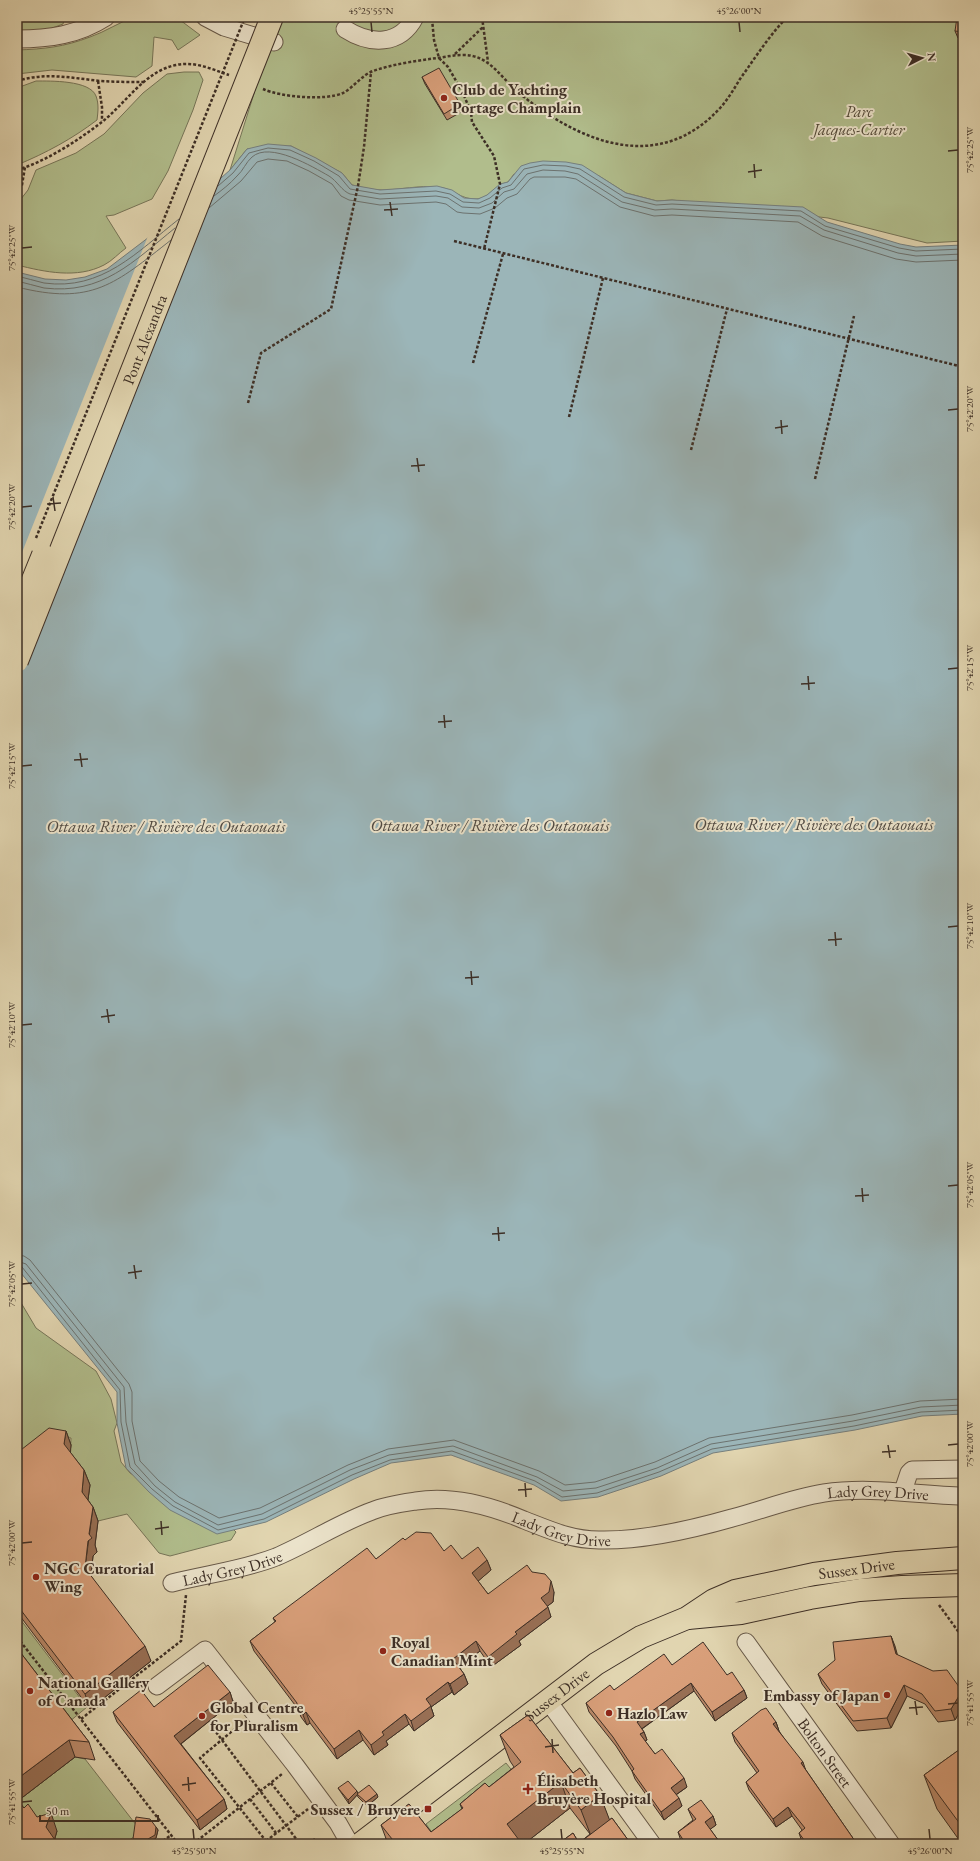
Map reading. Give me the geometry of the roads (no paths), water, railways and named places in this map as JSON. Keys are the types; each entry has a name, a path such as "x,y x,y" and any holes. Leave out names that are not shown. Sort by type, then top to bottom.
{"main road":[{"path":"17,619 258,17"},
{"name":"Pont Alexandra","path":"17,661 272,17"},
{"name":"Sussex Drive","path":"360,1844 616,1651 641,1637 687,1618 714,1600 735,1591 858,1568 963,1558"},
{"name":"Sussex Drive","path":"687,1618 741,1613 810,1598 860,1590 902,1587 963,1586"}],"street":[{"path":"17,39 36,39 68,34 84,29 106,17"},
{"path":"205,17 224,26 274,42"},
{"path":"345,29 363,37 384,41 396,38 404,33 415,17"},
{"path":"903,1491 909,1472 912,1470 963,1469"},
{"name":"Lady Grey Drive","path":"180,1581 244,1568 263,1562 288,1552 373,1510 419,1500 448,1500 467,1502 505,1512 566,1537 598,1540 620,1540 665,1534 733,1518 785,1502 825,1493 856,1490 903,1491 963,1496"},
{"name":"Bolton Street","path":"746,1642 891,1844"},
{"path":"157,1686 204,1650 295,1764 338,1823 350,1844"},
{"path":"548,1701 652,1844"}],"water":[{"name":"Ottawa River / Rivière des Outaouais","path":"268,144 291,146 342,173 352,185 380,190 437,186 452,190 464,198 478,199 487,195 500,184 508,182 521,166 543,161 566,162 582,165 626,193 657,201 672,200 803,207 827,222 900,244 916,247 963,245 963,1414 922,1416 855,1430 713,1453 661,1476 598,1497 561,1501 534,1485 451,1455 391,1463 354,1479 266,1522 217,1534 170,1510 149,1492 126,1468 117,1423 117,1392 17,1268 17,272 45,279 66,280 85,277 107,269 186,209 230,170 247,149"}],"place":[{"name":"Club de Yachting Portage Champlain","path":"444,98"},
{"name":"NGC Curatorial Wing","path":"36,1577"},
{"name":"Royal Canadian Mint","path":"383,1651"},
{"name":"National Gallery of Canada","path":"30,1691"},
{"name":"Embassy of Japan","path":"887,1695"},
{"name":"Hazlo Law","path":"609,1713"},
{"name":"Global Centre for Pluralism","path":"202,1716"},
{"name":"Élisabeth Bruyère Hospital","path":"528,1789"},
{"name":"Sussex / Bruyere","path":"428,1809"}],"park label":[{"name":"Parc Jacques-Cartier","path":"859,120"}]}
